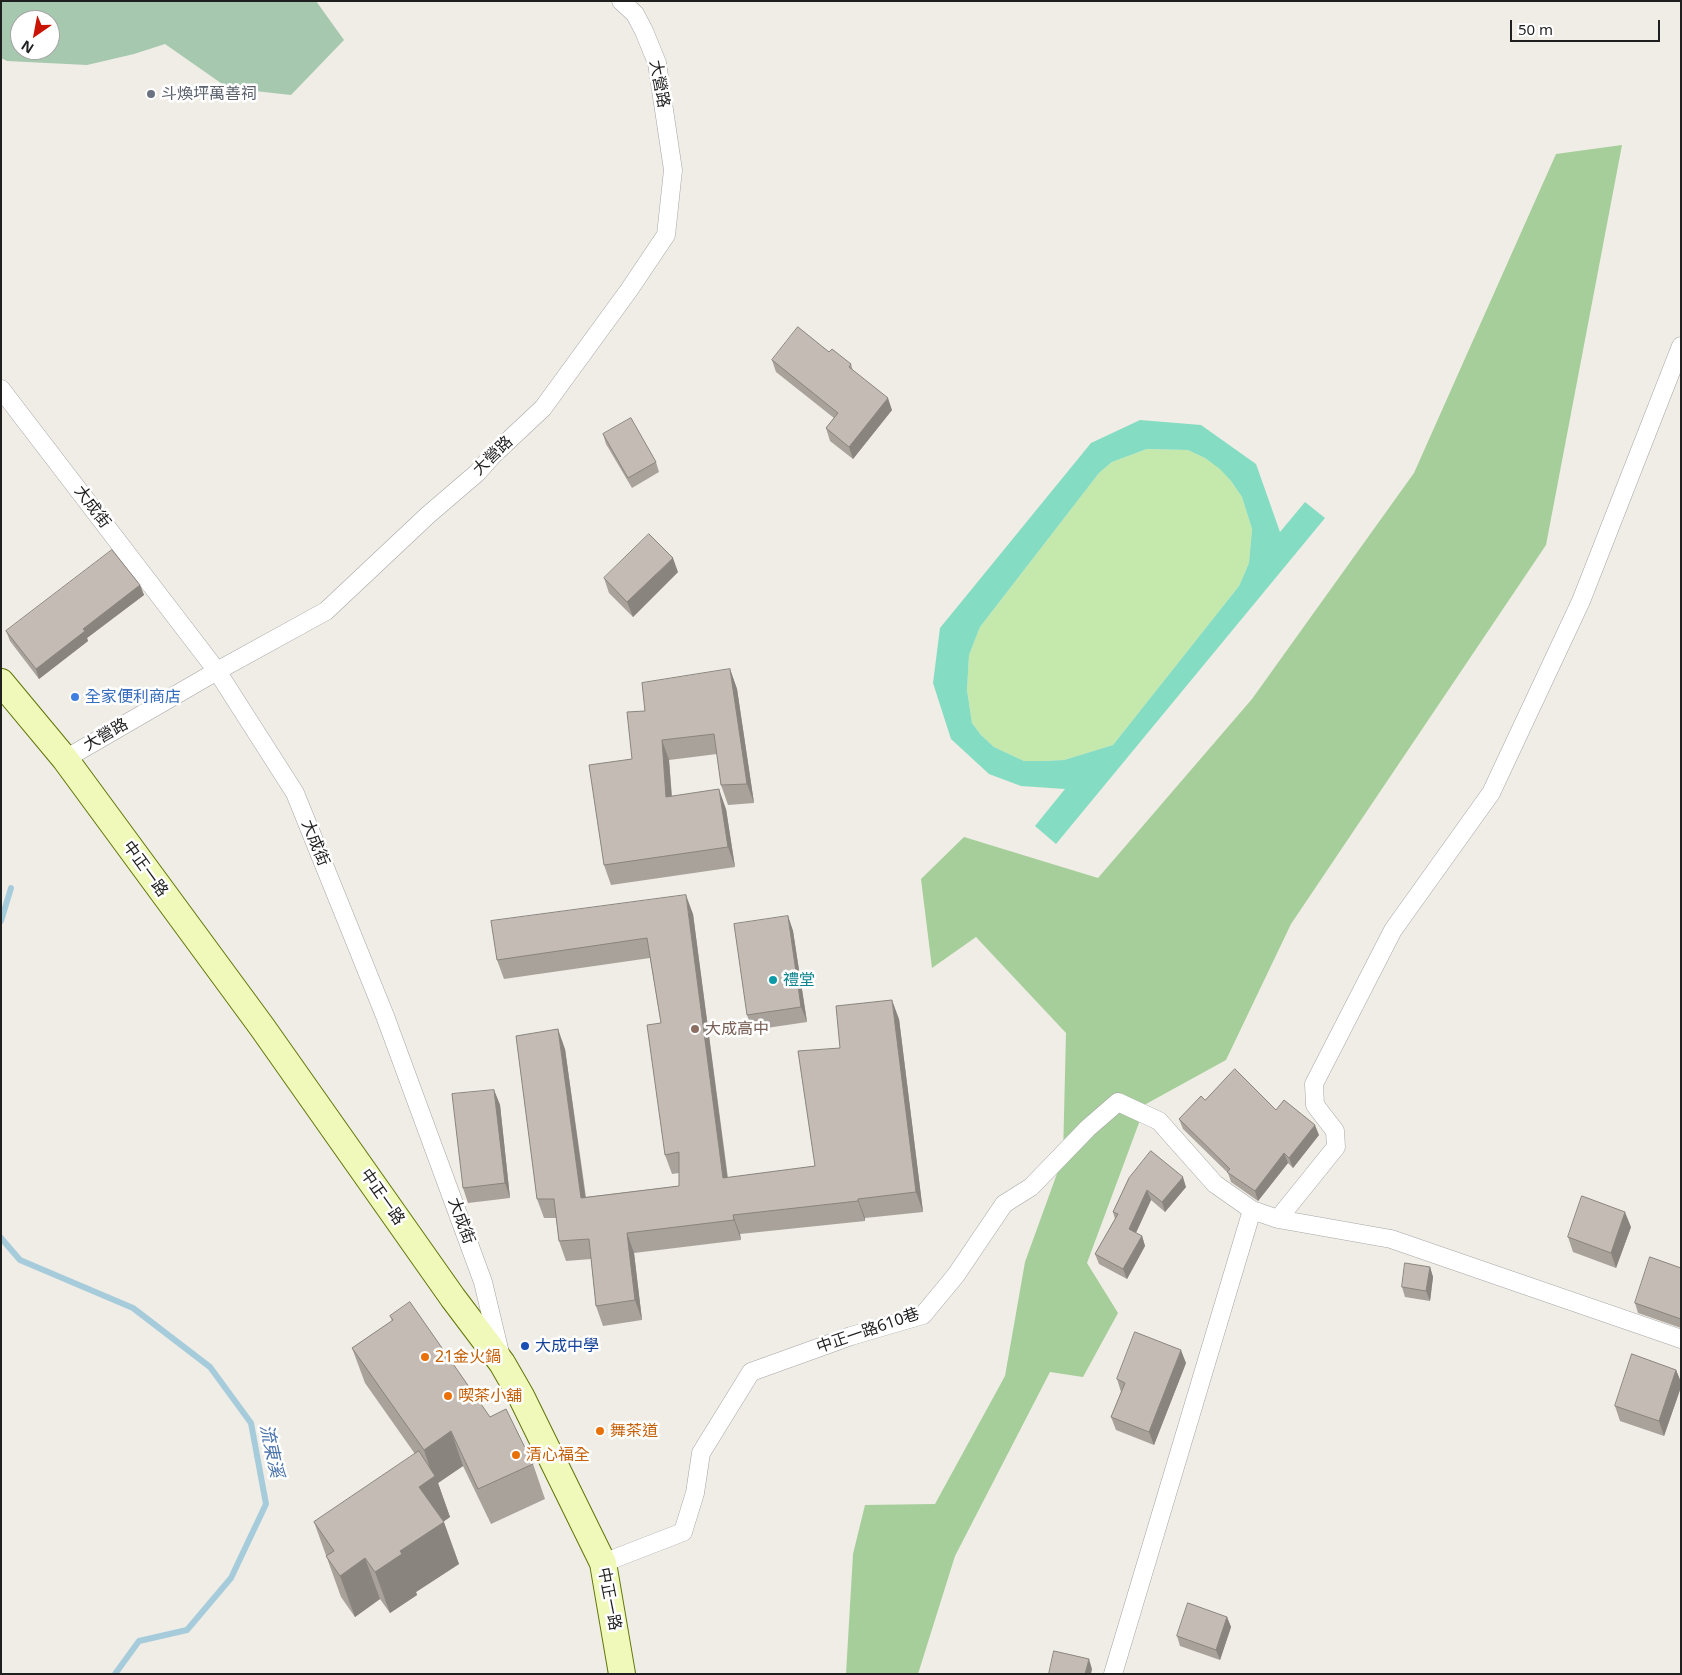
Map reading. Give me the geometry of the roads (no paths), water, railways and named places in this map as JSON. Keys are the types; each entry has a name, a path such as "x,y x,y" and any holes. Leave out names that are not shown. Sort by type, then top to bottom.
{"main road":[{"name":"中正一路","path":"1,682 65,759 262,1027 453,1298 502,1363 522,1396 603,1563 622,1674"}],"street":[{"name":"大營路","path":"65,759 217,670 326,611 544,408 666,235 673,170 657,63 640,22 621,1"},
{"path":"1278,1219 1336,1147 1335,1131 1315,1105 1314,1084 1393,930 1491,793 1581,601 1681,346"},
{"name":"大成街","path":"1,389 217,670 295,793 385,1016 483,1282 502,1363"},
{"name":"中正一路610巷","path":"603,1563 684,1532 696,1493 701,1453 751,1372 851,1336 923,1315 956,1275 1004,1204 1031,1187 1088,1128 1118,1102 1159,1120 1215,1184 1252,1210"},
{"path":"1113,1674 1252,1210 1278,1219 1391,1239 1681,1339"}],"waterway":[{"path":"1,921 11,888"},
{"name":"流東溪","path":"1,1238 20,1260 133,1308 210,1367 251,1423 266,1504 231,1578 187,1630 139,1641 115,1674"}],"place":[{"name":"斗煥坪萬善祠","path":"151,94"},
{"name":"全家便利商店","path":"75,697"},
{"name":"禮堂","path":"773,980"},
{"name":"大成高中","path":"695,1029"},
{"name":"大成中學","path":"525,1346"},
{"name":"21金火鍋","path":"425,1357"},
{"name":"喫茶小舖","path":"448,1396"},
{"name":"舞茶道","path":"600,1431"},
{"name":"清心福全","path":"516,1455"}]}
